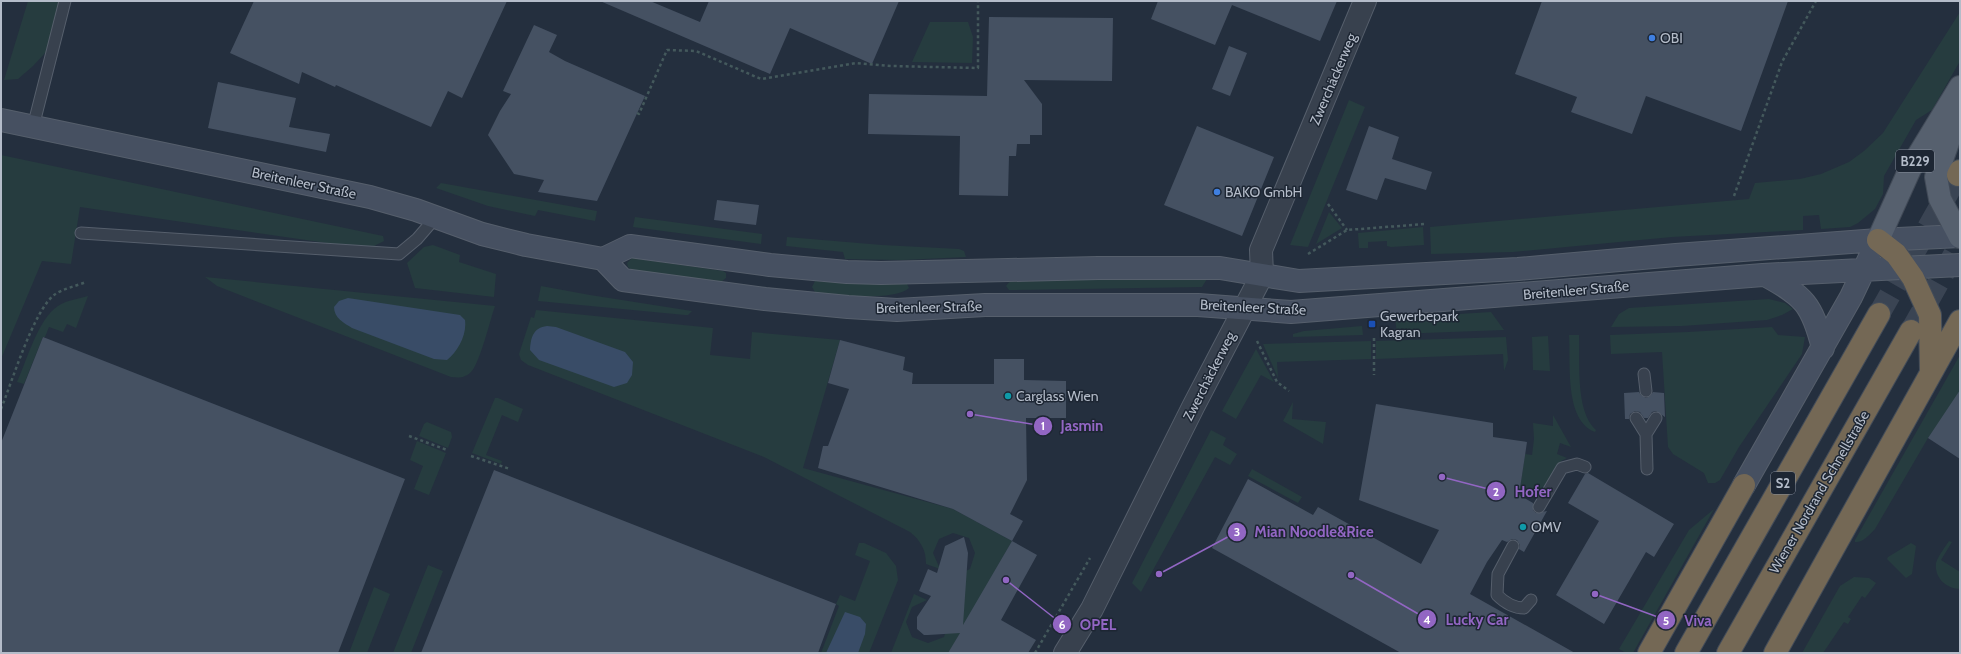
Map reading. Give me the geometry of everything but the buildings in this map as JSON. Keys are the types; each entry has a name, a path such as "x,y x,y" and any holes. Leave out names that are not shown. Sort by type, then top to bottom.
{"highway":[{"path":"1878,240 1896,254 1913,278 1930,315 1931,373"},
{"name":"S2","path":"1686,653 1879,314"},
{"path":"1775,653 1960,321"},
{"name":"Wiener Nordrand Schnellstraße","path":"1728,653 1911,331"},
{"path":"1649,653 1744,485"}],"main road":[{"name":"B229","path":"1878,240 1910,169 1960,87"},
{"path":"1960,108 1936,177 1940,199 1960,236"},
{"name":"Breitenleer Straße","path":"1,120 370,197 436,217 482,234 526,245 602,259 623,280 742,296 848,307 897,310 985,305 1198,304 1291,312 1764,275 1960,265"},
{"name":"Breitenleer Straße","path":"602,259 630,246 705,257 846,272 881,273 1090,268 1220,268 1299,282 1484,272 1878,240 1960,236"},
{"path":"1744,485 1851,297 1878,240"},
{"path":"1764,275 1799,295 1818,327 1822,348"}],"street":[{"name":"Zwerchäckerweg","path":"1065,653 1092,609 1193,407 1262,275 1261,250 1365,1"}],"lane":[{"path":"33,127 65,1"},
{"path":"82,233 399,254 417,239 436,217"},
{"path":"1644,374 1646,391"},
{"path":"1636,418 1646,434 1647,469"},
{"path":"1646,434 1656,418"},
{"path":"1539,507 1562,468 1577,464 1585,467"},
{"path":"1513,546 1498,574 1496,595 1515,608 1524,608 1531,600"}],"path":[{"path":"637,113 639,114 667,50 696,51 761,79 856,64 978,68 978,1"},
{"path":"1734,196 1782,62 1816,1"},
{"path":"1328,204 1347,230"},
{"path":"1308,254 1347,230 1425,224"},
{"path":"1,409 34,323 44,306 55,294 86,282"},
{"path":"1374,338 1374,375"},
{"path":"1257,341 1277,382 1289,391"},
{"path":"409,436 447,450"},
{"path":"471,456 510,469"}],"green space":[{"path":"28,1 61,1 46,52 18,79 4,80"},
{"path":"1960,12 1960,61 1932,110 1916,120 1884,176 1883,194 1875,209 1858,223 1850,227 1821,229 1819,215 1803,216 1803,230 1672,237 1513,252 1431,254 1430,227 1749,199 1755,183 1800,179 1821,174 1849,162 1864,151 1883,133"},
{"path":"930,22 968,22 973,37 972,63 912,62"},
{"path":"1349,100 1365,107 1308,247 1290,245"},
{"path":"1,155 383,236 384,241 368,249 80,207 71,264 42,261 1,359"},
{"path":"441,183 597,211 595,221 538,210 535,216 488,206 436,188"},
{"path":"1329,212 1342,228 1316,244"},
{"path":"635,217 762,234 761,244 633,227"},
{"path":"1423,227 1424,245 1391,247 1387,246 1387,241 1368,242 1368,248 1359,248 1358,233"},
{"path":"787,237 882,245 959,249 964,251 966,257 903,260 845,259 843,252 786,246"},
{"path":"433,245 460,255 459,262 496,274 494,297 415,288 407,263 424,247"},
{"path":"632,258 723,271 726,273 726,278 721,282 632,270 628,267 627,263"},
{"path":"205,277 495,306 478,360 471,372 462,377 451,377 217,286"},
{"path":"1207,279 1202,287 1009,290 1006,286 1011,280"},
{"path":"815,281 859,284 907,284 909,288 891,295 836,295 815,292 812,287"},
{"path":"541,286 692,311 688,315 685,315 538,301"},
{"path":"88,296 76,328 67,324 63,332 49,327 45,337 43,337 24,384 17,382 39,330 51,312 65,302"},
{"path":"1769,299 1785,303 1793,309 1782,315 1767,320 1682,326 1611,327 1619,314 1629,308"},
{"path":"536,310 713,328 710,355 750,359 752,332 840,340 803,468 953,509 1012,541 949,653 891,653 914,594 927,600 912,607 906,622 912,637 928,643 944,637 949,621 957,575 970,569 975,553 969,538 953,533 939,539 933,553 940,569 926,564 922,546 910,532 764,457 528,365 521,360 519,354 531,317 534,318"},
{"path":"1491,312 1504,330 1397,334 1395,318"},
{"path":"1362,326 1363,335 1293,337 1293,334 1304,331"},
{"path":"1772,327 1778,335 1805,337 1802,354 1739,447 1720,480 1715,483 1708,483 1704,473 1673,454 1668,447 1662,352 1611,354 1610,335"},
{"path":"1569,335 1579,335 1579,372 1582,399 1589,422 1596,430 1595,432 1585,426 1578,416 1574,403 1571,390"},
{"path":"1548,336 1550,371 1533,370 1532,337"},
{"path":"1506,337 1508,360 1504,371 1503,354 1376,359 1376,341"},
{"path":"1371,341 1371,359 1277,362 1278,378 1263,344"},
{"path":"1256,349 1274,382 1261,375 1236,419 1222,411"},
{"path":"1960,355 1960,393 1928,438 1875,529 1864,540 1855,542 1855,540"},
{"path":"495,398 523,409 518,422 502,415 486,455 502,461 501,464 472,453"},
{"path":"1293,402 1292,419 1326,422 1323,444 1283,421"},
{"path":"1553,415 1571,447 1560,443 1557,454 1567,458 1561,461 1540,496 1529,491 1516,515 1525,454 1532,455 1534,439 1533,423 1553,426"},
{"path":"427,422 451,432 452,437 448,448 419,436 424,424"},
{"path":"1211,430 1226,438 1223,445 1237,454 1230,465 1215,457 1141,592 1132,583"},
{"path":"417,441 446,453 429,495 414,489 423,466 410,460"},
{"path":"1252,469 1302,497 1298,503 1248,476"},
{"path":"1714,509 1633,653 1626,653 1619,649 1689,530"},
{"path":"1949,541 1952,542 1941,560 1960,572 1960,589 1946,585 1939,578 1937,573 1936,563 1938,557"},
{"path":"859,543 864,543 886,553 896,566 898,580 869,653 821,653 839,606 836,604 840,595 855,601 870,561 855,555"},
{"path":"1911,543 1916,546 1912,574 1906,578 1887,559"},
{"path":"428,565 443,571 411,653 393,653"},
{"path":"1854,577 1869,578 1876,583 1865,598 1862,596 1848,617 1851,619 1848,624 1844,622 1823,653 1802,653 1840,586"},
{"path":"374,587 390,594 367,653 349,653"}],"water":[{"path":"348,298 460,315 465,320 465,331 455,352 447,360 434,359 352,328 343,322 334,311 334,307 339,301"},
{"path":"547,326 556,327 625,352 633,362 632,375 627,383 614,387 539,360 530,350 531,341 536,331"},
{"path":"845,612 860,617 866,624 865,634 858,653 826,653"}],"tunnel":[{"path":"1879,314 1958,175"},
{"path":"1911,331 1960,244"}],"place":[{"name":"OBI","path":"1652,38"},
{"name":"BAKO GmbH","path":"1217,192"},
{"name":"Gewerbepark Kagran","path":"1372,324"},
{"name":"Carglass Wien","path":"1008,396"},
{"name":"Jasmin","path":"970,414"},
{"name":"Hofer","path":"1442,477"},
{"name":"OMV","path":"1523,527"},
{"name":"Mian Noodle&Rice","path":"1159,574"},
{"name":"Lucky Car","path":"1351,575"},
{"name":"OPEL","path":"1006,580"},
{"name":"Viva","path":"1595,594"}]}
